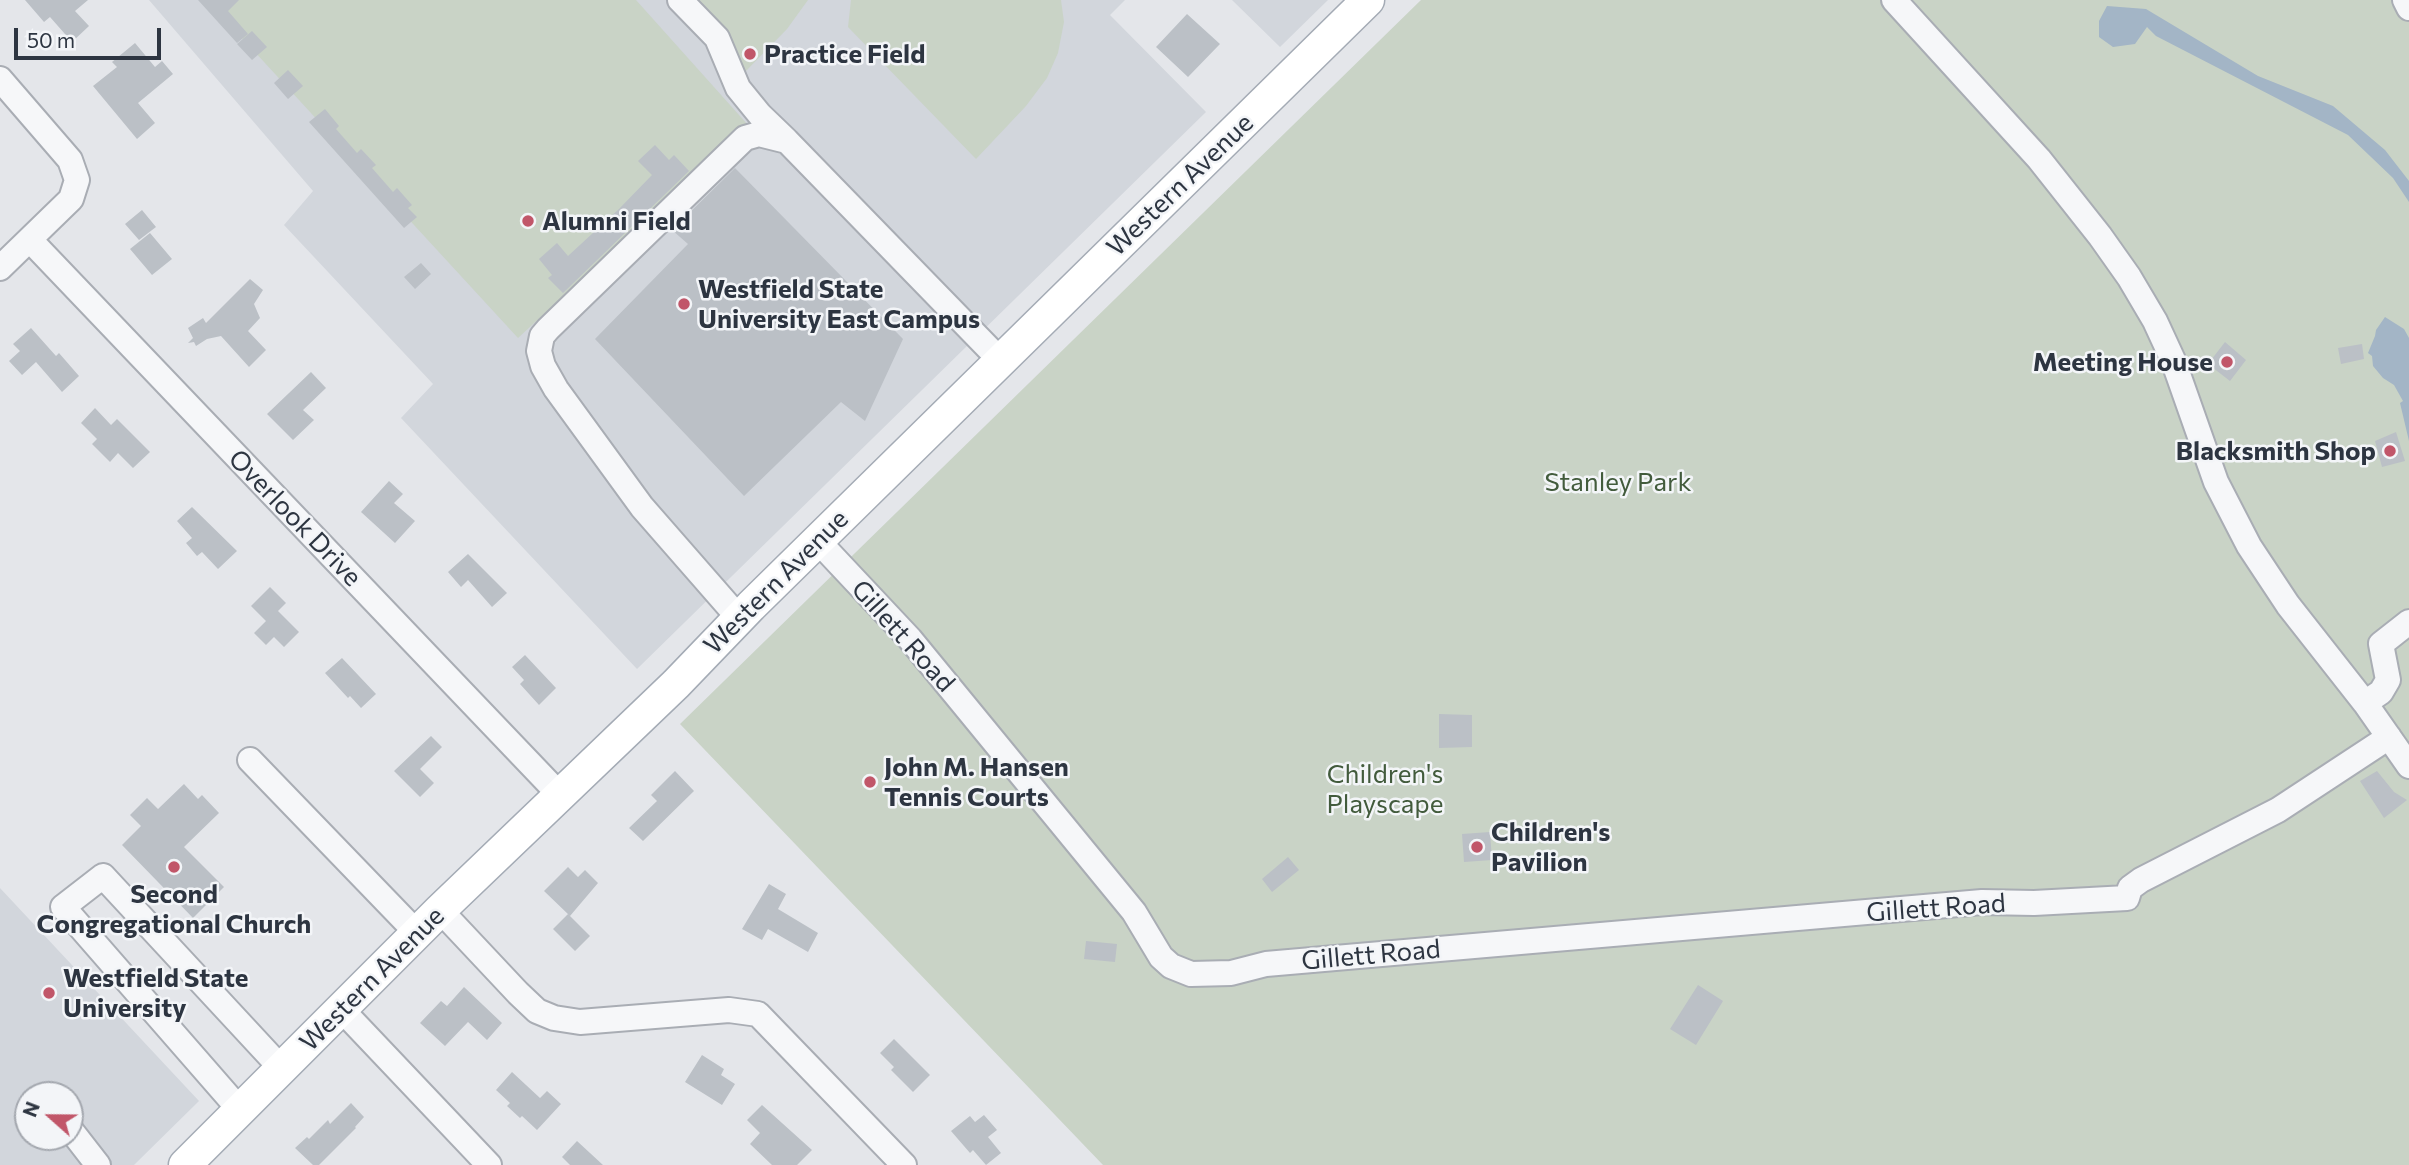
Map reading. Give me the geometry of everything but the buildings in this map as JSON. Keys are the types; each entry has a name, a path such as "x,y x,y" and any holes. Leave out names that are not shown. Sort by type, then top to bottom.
{"main road":[{"name":"Western Avenue","path":"185,1165 440,910 676,684 817,540 1368,0"}],"street":[{"path":"680,0 716,38 738,88 760,115 1001,361"},
{"path":"1894,0 2039,159 2129,277 2155,321 2173,360 2207,460 2238,525 2288,605 2365,703 2409,766"},
{"path":"2405,0 2409,8"},
{"path":"0,79 70,160 77,180 71,199 0,268"},
{"path":"739,618 626,486 556,389 543,366 539,351 542,336 548,329 745,138 759,134 787,141"},
{"name":"Overlook Drive","path":"30,240 560,795"},
{"name":"Gillett Road","path":"817,540 911,639 1134,912 1161,957 1185,973 1198,975 1220,974 1266,964 1982,902 2034,903 2127,898 2130,888 2141,880 2278,810 2389,737"},
{"path":"2365,703 2381,692 2388,680 2381,644 2409,622"},
{"path":"250,760 417,933"},
{"path":"240,1110 63,906 103,876 282,1069"},
{"path":"440,910 537,1011 554,1018 580,1022 729,1010 758,1014 904,1165"},
{"path":"342,1010 489,1165"},
{"path":"84,1147 98,1165"}],"shaded area":[{"name":"Westfield State University East Campus","path":"149,0 1125,0 1110,15 1206,112 637,669 401,418 433,384 284,225 313,191"},
{"path":"1232,0 1328,0 1280,47"},
{"name":"Westfield State University","path":"0,888 199,1101 134,1165 0,1165"}],"green space":[{"name":"Alumni Field","path":"207,0 636,0 748,125 518,338"},
{"name":"Practice Field","path":"699,0 808,0 787,29 744,73 731,36"},
{"path":"851,0 1061,0 1064,22 1058,53 1047,78 1026,106 976,159 848,27"},
{"name":"Stanley Park","path":"1421,0 2409,0 2409,1165 1103,1165 680,724"}],"water":[{"path":"2107,6 2146,9 2258,76 2333,106 2385,150 2409,181 2409,202 2393,178 2348,135 2156,36 2147,27 2135,44 2113,47 2099,37 2099,21"},
{"path":"2385,317 2404,329 2409,338 2409,441 2400,403 2403,401 2394,385 2383,378 2373,366 2372,356 2368,353 2376,330"}],"place":[{"name":"Practice Field","path":"750,54"},
{"name":"Alumni Field","path":"528,221"},
{"name":"Westfield State University East Campus","path":"684,304"},
{"name":"Meeting House","path":"2227,362"},
{"name":"Blacksmith Shop","path":"2390,451"},
{"name":"John M. Hansen Tennis Courts","path":"870,782"},
{"name":"Children's Pavilion","path":"1477,847"},
{"name":"Second Congregational Church","path":"174,867"},
{"name":"Westfield State University","path":"49,993"}],"park label":[{"name":"Children's Playscape","path":"1385,789"}]}
